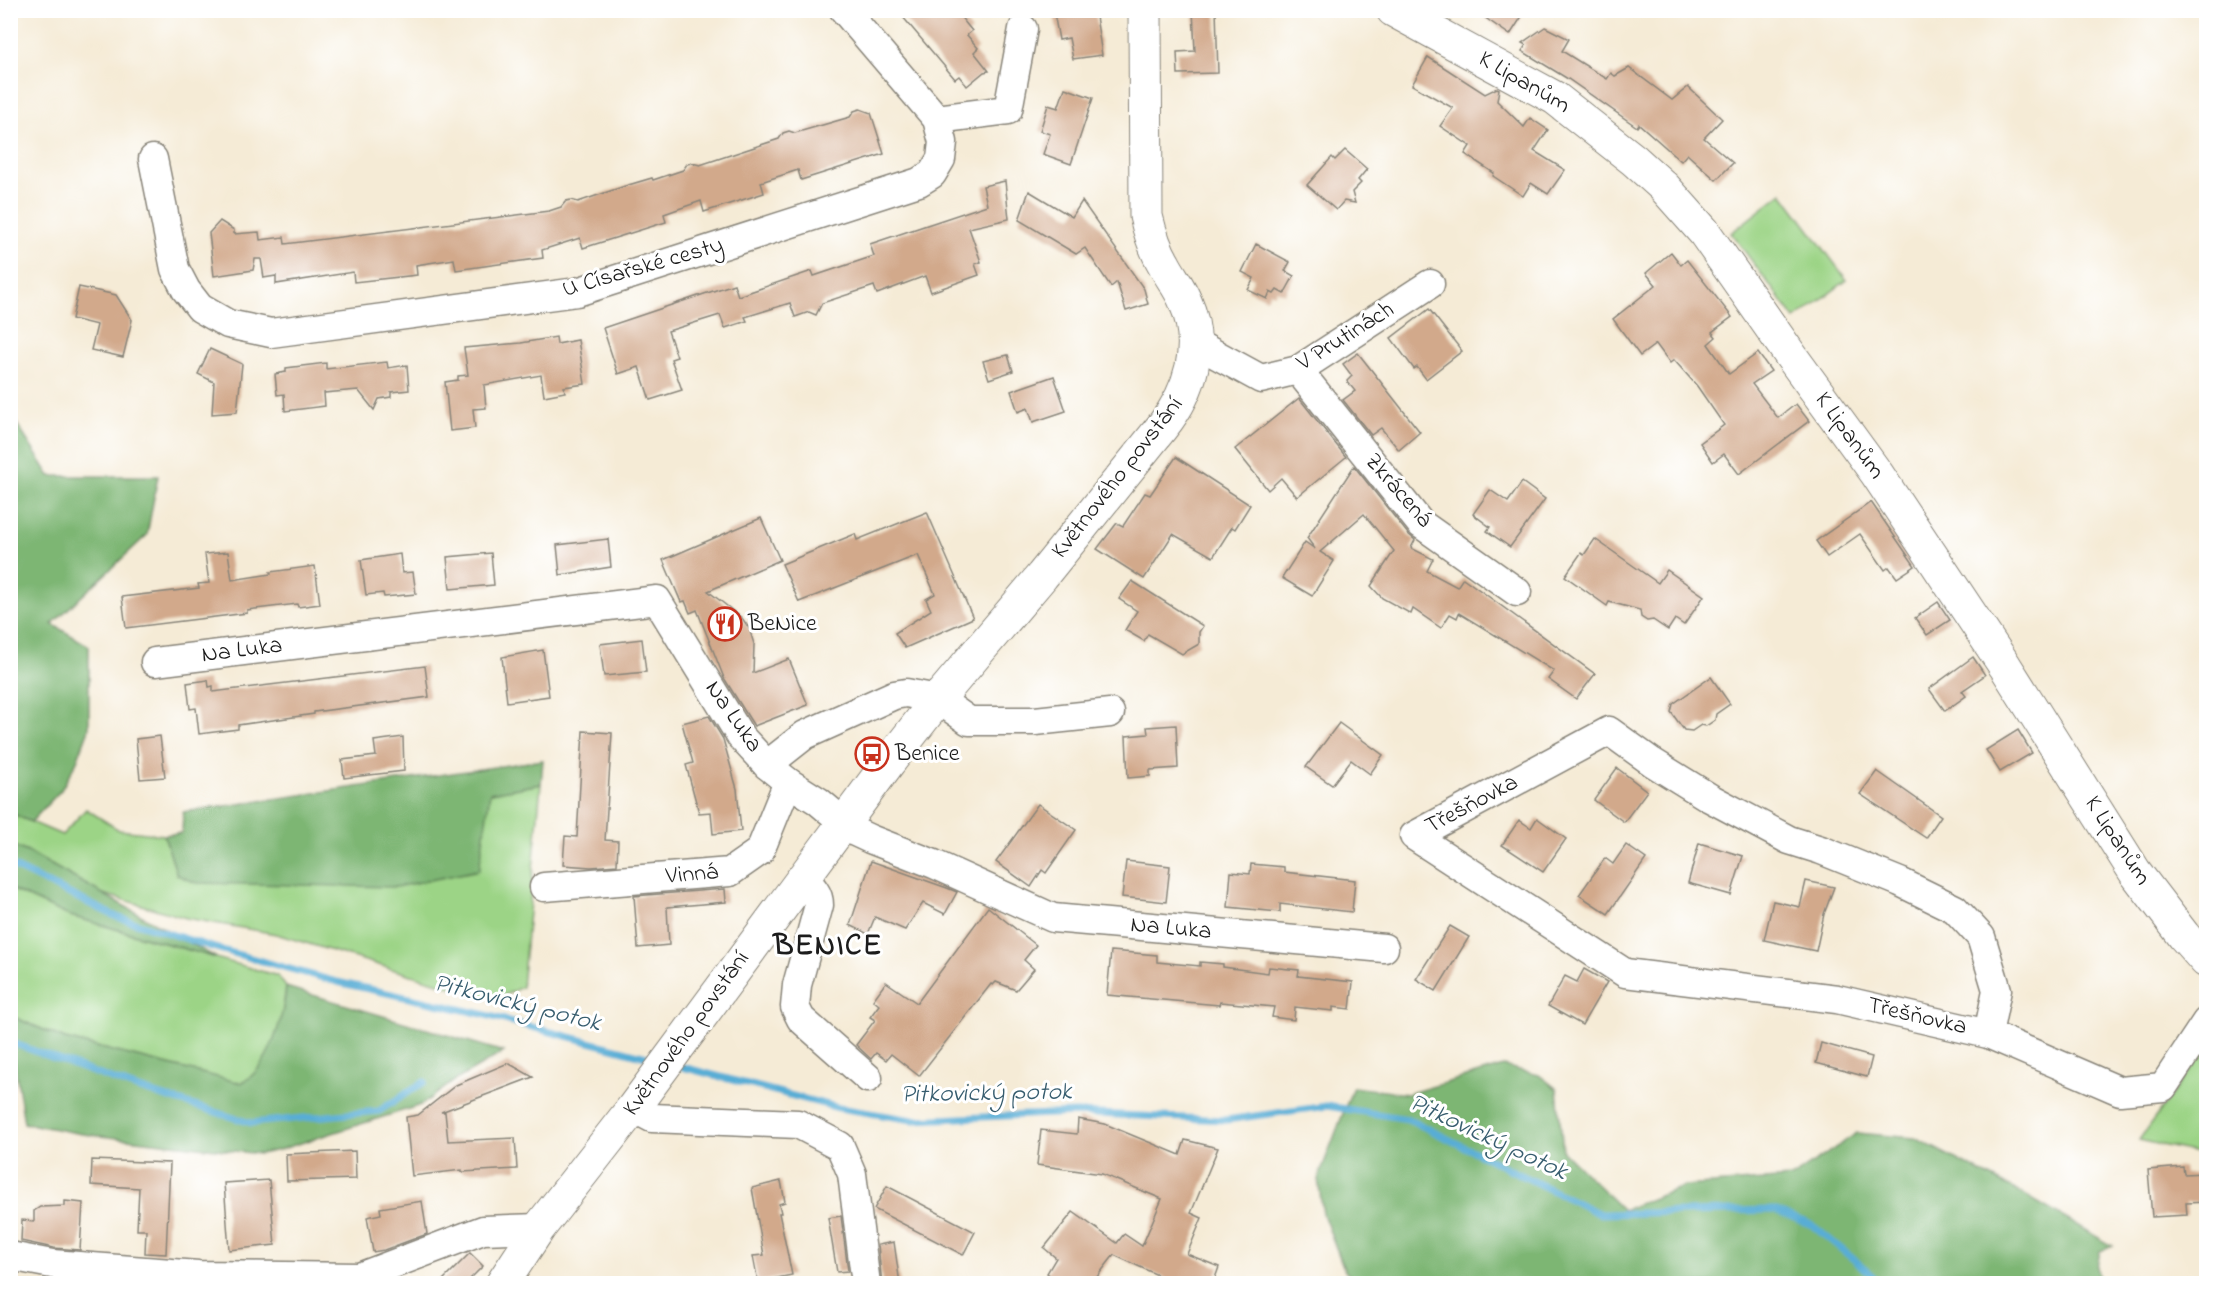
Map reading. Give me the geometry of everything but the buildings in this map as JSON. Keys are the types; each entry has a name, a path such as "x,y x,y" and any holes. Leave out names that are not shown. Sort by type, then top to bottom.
{"street":[{"name":"U Císařské cesty","path":"153,159 175,269 186,290 200,308 228,324 271,333 577,292 907,186 932,174 941,159 943,142 936,119 844,10"},
{"name":"Květnového povstání","path":"502,1284 539,1228 639,1101 802,878 938,699 1042,576 1175,411 1190,377 1195,343 1185,301 1162,262 1152,240 1146,216 1145,10"},
{"name":"K Lipanům","path":"1393,10 1556,98 1664,187 1704,232 1890,493 2005,666 2135,872 2206,961"},
{"path":"936,119 1008,111 1023,30"},
{"name":"V Prutinách","path":"1195,343 1262,379 1298,370 1430,284"},
{"name":"Zkrácená","path":"1298,370 1421,524 1517,592"},
{"name":"Na Luka","path":"155,662 657,600 741,737 778,774 818,801 855,832 934,864 1053,918 1383,948"},
{"path":"778,774 805,735 894,695 906,693 938,699 969,721 1035,721 1110,713"},
{"name":"Třešňovka","path":"1988,1034 1997,990 1981,937 1954,909 1900,882 1821,850 1789,840 1710,798 1661,768 1609,731 1414,836 1625,973 1837,999 1988,1034 2120,1091 2163,1087 2206,1022"},
{"name":"Vinná","path":"544,887 730,872 760,851 778,774"},
{"path":"802,878 815,890 819,897 819,905 797,985 795,1006 801,1019 868,1078"},
{"path":"639,1101 652,1118 798,1124 840,1146 852,1174 866,1284"},
{"path":"10,1256 52,1264 198,1275 359,1277 483,1230 539,1228"}],"green space":[{"path":"1782,193 1847,280 1795,319 1731,233"},
{"path":"11,415 50,476 158,476 147,535 52,624 89,646 89,729 77,761 61,790 31,822 11,813"},
{"path":"543,760 541,784 490,793 479,870 396,887 196,883 177,875 164,835 182,833 183,812"},
{"path":"541,784 522,987 494,1000 276,934 186,918 100,893 30,853 11,845 10,813 62,835 86,809 119,830 164,835 177,874 490,793"},
{"path":"11,845 30,853 217,958 67,915 11,889"},
{"path":"11,889 67,915 278,976 286,987 281,1021 399,1026 241,1083 65,1039 11,1016"},
{"path":"286,987 504,1052 456,1080 421,1105 260,1154 82,1134 24,1123 14,1059 11,1058 11,1016 65,1039 241,1083 260,1067 267,1055 278,1027"},
{"path":"2206,1047 2206,1155 2139,1140"},
{"path":"1503,1066 1539,1075 1557,1089 1563,1151 1623,1210 1685,1186 1791,1178 1857,1133 1915,1138 2023,1194 2113,1246 2100,1251 2097,1267 2099,1284 1357,1283 1345,1271 1323,1214 1318,1179 1353,1087 1407,1094"}],"waterway":[{"name":"Pitkovický potok","path":"10,865 117,917 215,948 337,982 482,1014 658,1060"},
{"path":"10,1042 136,1088 251,1123 379,1111 424,1082"},
{"name":"Pitkovický potok","path":"675,1065 839,1108 913,1120 1076,1113 1226,1120 1327,1106 1408,1119 1600,1214 1774,1210 1812,1225 1869,1272 1879,1284"}],"place":[{"name":"BeNice","path":"725,624"},
{"name":"Benice","path":"872,754"}],"district":[{"name":"BENICE","path":"828,947"}]}
